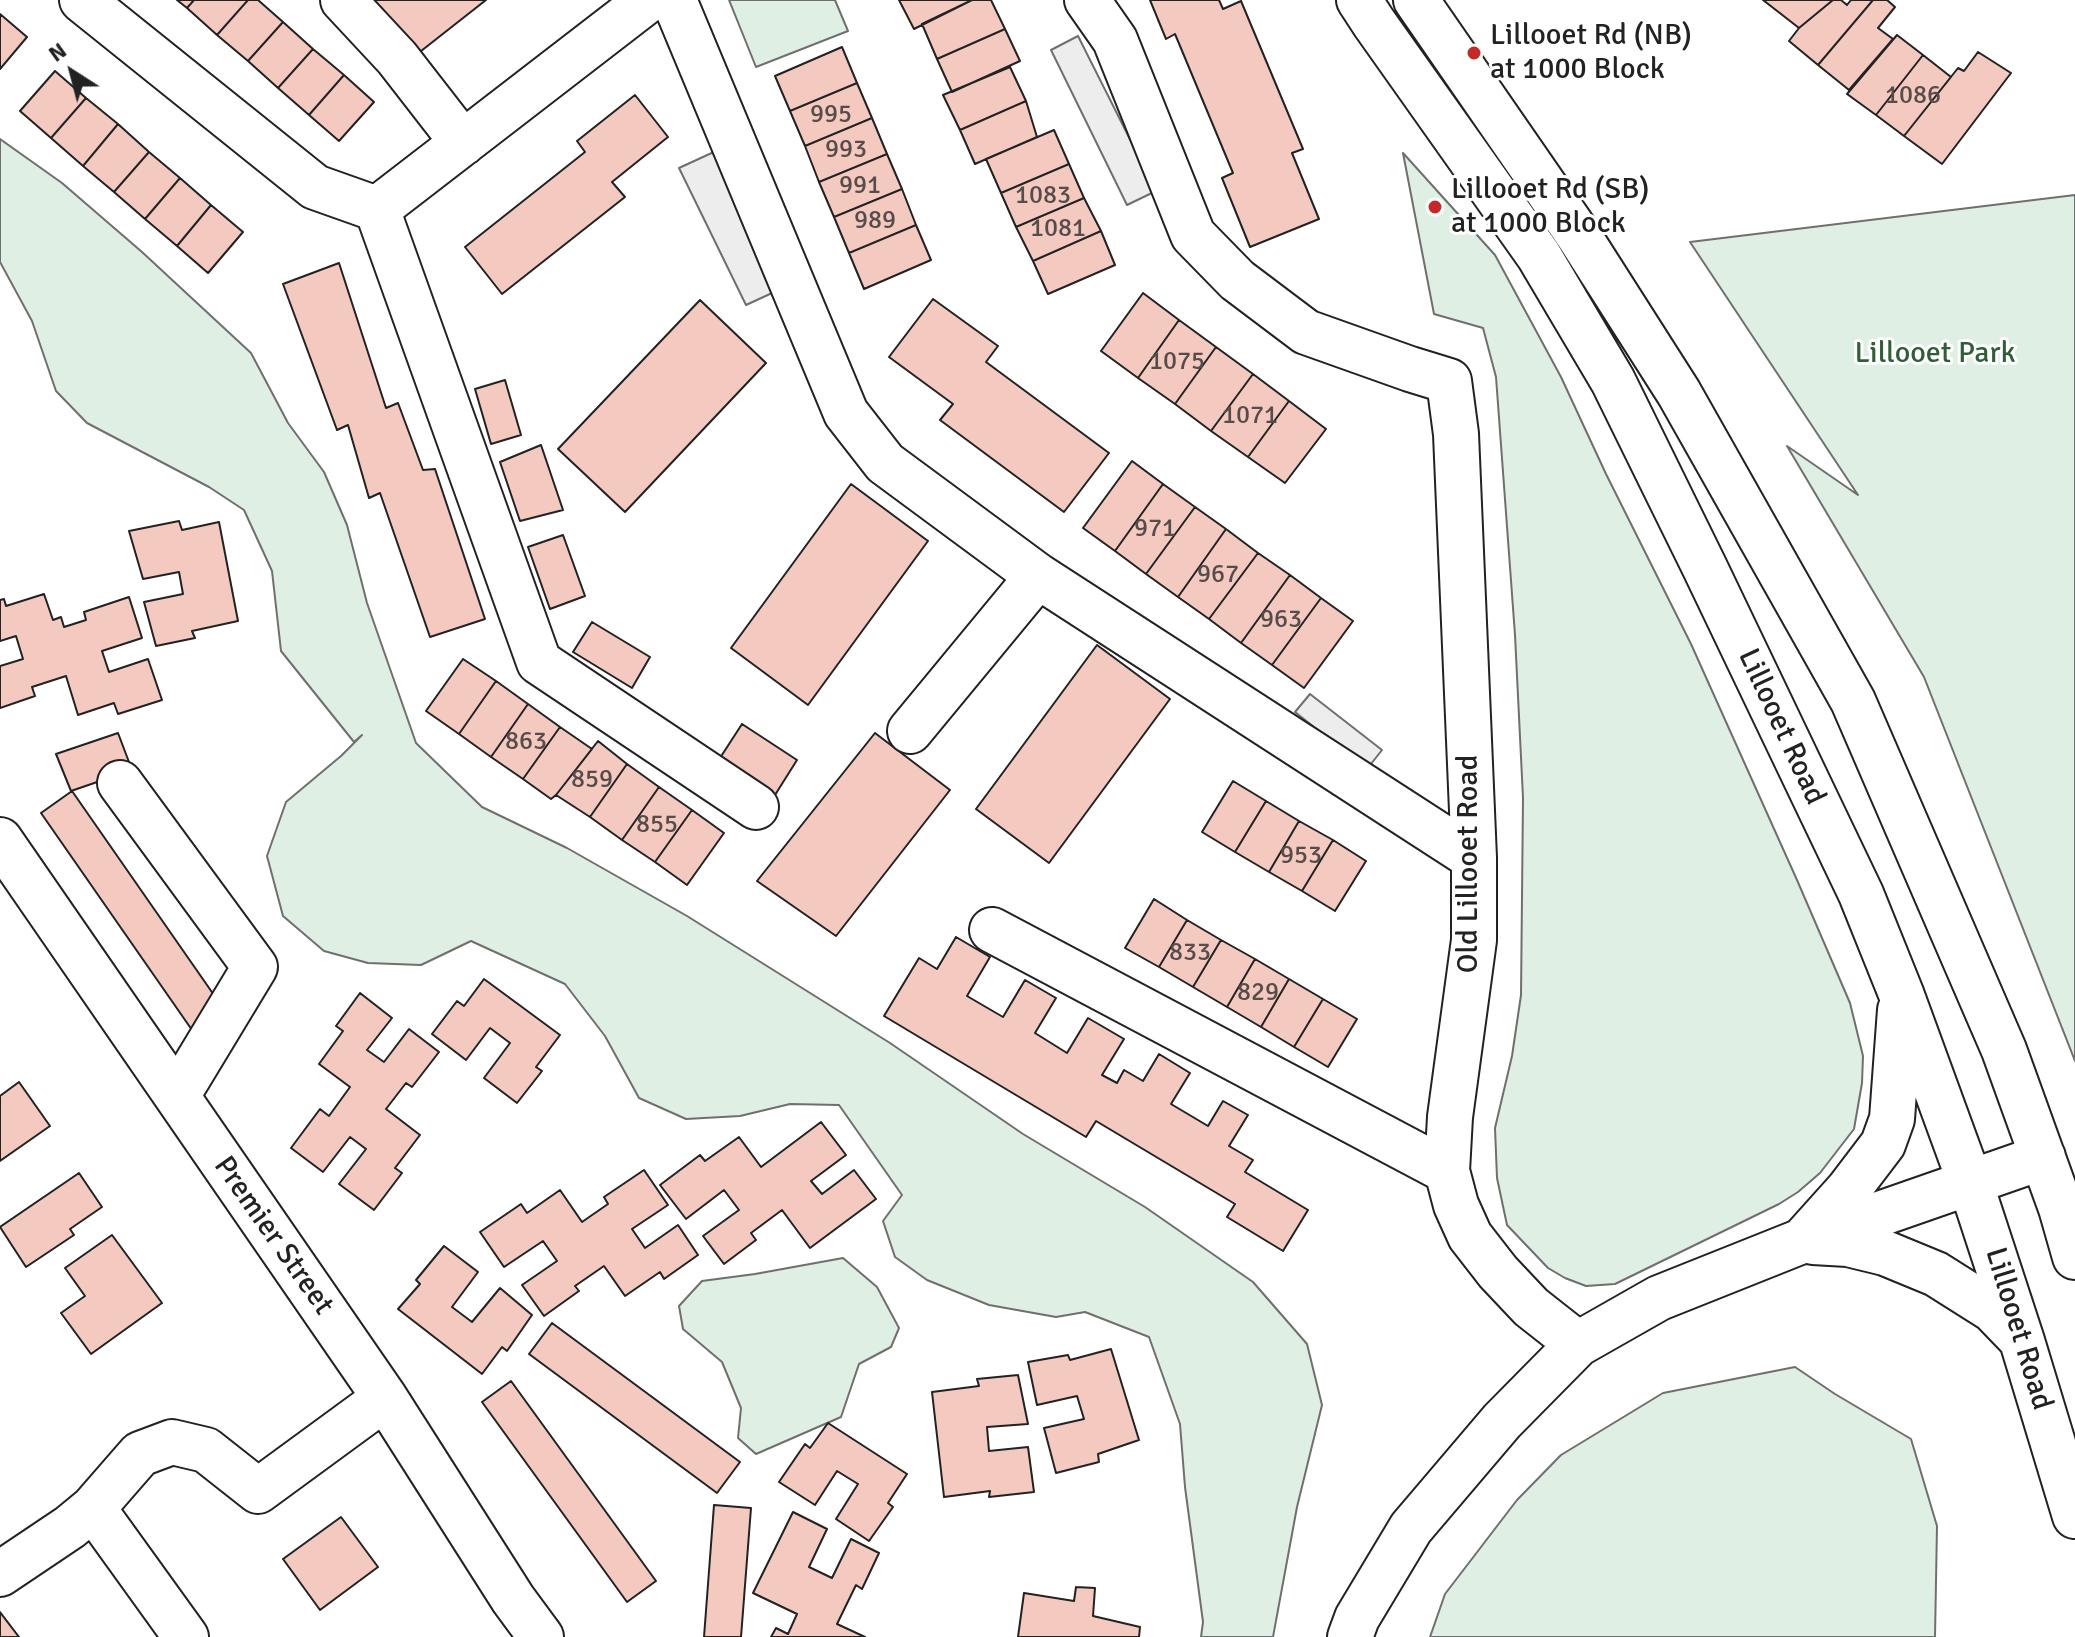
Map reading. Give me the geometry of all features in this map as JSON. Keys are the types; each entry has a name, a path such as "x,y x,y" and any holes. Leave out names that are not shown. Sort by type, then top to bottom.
{"street":[{"path":"82,0 315,187 377,209"},
{"path":"343,0 397,58 463,143"},
{"path":"377,209 648,0"},
{"path":"674,0 846,413 885,463 1038,576 1474,858"},
{"name":"Old Lillooet Road","path":"1087,0 1115,40 1193,235 1237,280 1306,332 1449,381 1456,434 1474,858 1474,940 1450,1117 1447,1171 1456,1205 1470,1236 1531,1307 1578,1344"},
{"name":"Lillooet Road","path":"1359,0 1539,256 1613,381 1861,894 1970,1182 2075,1516"},
{"path":"1416,0 1577,233 1679,393 1853,701 2004,1050 2075,1257"},
{"path":"377,209 539,662 756,807"},
{"path":"1539,256 1577,233"},
{"path":"910,731 1038,576"},
{"path":"120,783 255,967 177,1096"},
{"name":"Premier Street","path":"0,840 385,1398 513,1599 541,1637"},
{"path":"992,930 1447,1171"},
{"path":"1802,1241 1848,1190 1883,1144 1892,1119 1902,996"},
{"path":"1350,1637 1357,1618 1411,1528 1502,1421 1578,1344 1659,1298 1802,1241 2043,1157"},
{"path":"1802,1241 1848,1244 1885,1253 1936,1274 1993,1310 2022,1341"},
{"path":"0,1574 93,1508 140,1454 172,1442 206,1450 258,1491 385,1398"},
{"path":"93,1508 186,1637"}],"green space":[{"path":"729,0 835,0 848,31 756,67"},
{"path":"0,139 62,183 251,353 288,423 324,472 347,525 367,603 416,743 482,807 567,848 687,916 890,1043 1023,1134 1145,1207 1253,1282 1307,1344 1322,1405 1297,1507 1273,1637 1201,1637 1203,1622 1180,1424 1149,1337 1085,1312 1056,1317 989,1305 927,1280 895,1257 883,1221 902,1195 839,1105 790,1104 740,1116 686,1119 639,1098 605,1036 565,984 471,941 421,965 368,963 324,951 283,916 267,856 286,802 362,735 354,742 281,651 272,571 244,510 209,487 87,423 56,391 32,321 0,262"},
{"path":"1403,153 1495,255 1561,377 1691,644 1797,880 1850,1003 1863,1056 1854,1129 1820,1173 1779,1204 1615,1284 1586,1286 1548,1268 1507,1225 1497,1178 1495,1128 1512,1056 1521,995 1523,798 1515,635 1496,377 1483,328 1434,314"},
{"name":"Lillooet Park","path":"2075,195 2075,1061 1924,677 1787,446 1858,495 1690,242"},
{"path":"843,1258 877,1287 899,1328 891,1347 859,1364 841,1417 756,1454 738,1438 741,1408 722,1362 683,1329 679,1306 702,1281"},
{"path":"1795,1367 1911,1439 1937,1526 1935,1637 1430,1637 1445,1594 1517,1500 1561,1455 1663,1393"}],"shaded area":[{"path":"1078,36 1156,191 1127,205 1051,50"},
{"path":"716,151 783,288 746,305 679,168"},
{"path":"1310,694 1382,750 1367,769 1295,712"}],"building":[{"path":"177,0 194,0 187,8"},
{"path":"194,0 248,0 217,35 187,8"},
{"path":"248,0 258,0 283,22 248,61 217,35"},
{"path":"373,0 486,0 416,55"},
{"path":"899,0 972,0 914,29"},
{"path":"972,0 991,0 1005,29 937,59 922,24"},
{"path":"1150,0 1219,0 1223,9 1241,1 1303,149 1292,153 1319,219 1250,247 1222,178 1233,173 1175,34 1166,39"},
{"path":"1763,0 1833,0 1799,28"},
{"path":"1833,0 1841,0 1847,5 1851,0 1873,0 1818,65 1789,41 1799,28"},
{"path":"1873,0 1887,0 1895,7 1878,28 1893,39 1849,90 1818,65"},
{"path":"0,14 27,37 0,69"},
{"path":"283,22 313,49 278,88 248,61"},
{"path":"1005,29 1020,61 952,92 937,59"},
{"path":"1897,35 1923,55 1876,115 1847,94"},
{"path":"842,47 857,83 790,111 775,76"},
{"path":"313,49 344,75 309,115 278,88"},
{"path":"1978,52 2011,73 1942,164 1904,136 1958,68 1964,71"},
{"path":"1923,55 1951,77 1904,136 1876,115"},
{"path":"1010,67 1026,101 960,130 943,95"},
{"path":"55,71 86,98 51,138 20,111"},
{"path":"344,75 374,102 339,141 309,115"},
{"path":"857,83 872,118 805,146 790,111"},
{"path":"635,95 668,137 612,182 625,197 502,294 465,247 585,152 577,141"},
{"path":"86,98 118,124 83,166 51,138"},
{"path":"1026,101 1037,137 975,164 960,130"},
{"path":"872,118 887,154 819,182 805,146"},
{"path":"118,124 149,152 114,192 83,166"},
{"path":"1054,130 1069,164 1001,193 986,159"},
{"path":"149,152 180,178 145,219 114,192"},
{"path":"887,154 902,189 834,217 819,182"},
{"path":"1069,164 1084,198 1016,227 1001,193"},
{"path":"180,178 211,205 177,246 145,219"},
{"path":"902,189 916,225 849,253 834,217"},
{"path":"1084,198 1101,231 1033,261 1016,227"},
{"path":"211,205 243,232 208,273 177,246"},
{"path":"916,225 931,260 864,289 849,253"},
{"path":"1101,231 1115,265 1048,294 1033,261"},
{"path":"339,263 386,408 398,403 423,470 435,469 485,619 430,637 380,493 369,498 348,425 337,430 283,284"},
{"path":"1143,293 1179,320 1138,378 1101,351"},
{"path":"933,299 998,346 986,362 1109,453 1064,512 940,420 953,404 889,357"},
{"path":"700,300 766,363 625,512 558,449"},
{"path":"1179,320 1216,347 1175,404 1138,378"},
{"path":"1216,347 1253,374 1211,431 1175,404"},
{"path":"1253,374 1289,401 1248,457 1211,431"},
{"path":"505,380 521,435 491,444 475,389"},
{"path":"1289,401 1326,429 1285,483 1248,457"},
{"path":"541,445 563,510 520,521 500,462"},
{"path":"1132,461 1163,484 1115,551 1083,528"},
{"path":"851,484 928,541 808,705 731,648"},
{"path":"1163,484 1195,507 1146,574 1115,551"},
{"path":"1195,507 1226,529 1178,597 1146,574"},
{"path":"179,521 182,530 219,522 238,621 192,631 195,638 156,646 144,602 183,594 179,572 143,579 129,531"},
{"path":"1226,529 1258,553 1209,619 1178,597"},
{"path":"563,535 585,596 550,609 528,547"},
{"path":"1258,553 1290,575 1241,643 1209,619"},
{"path":"1290,575 1321,598 1272,665 1241,643"},
{"path":"44,594 53,620 61,617 64,627 86,620 84,612 129,597 142,638 102,651 109,672 148,659 162,700 118,714 114,703 78,715 66,676 32,687 35,696 0,708 0,666 23,659 16,636 0,641 0,600 4,599 6,606"},
{"path":"1321,598 1353,621 1304,688 1272,665"},
{"path":"592,622 650,657 632,688 573,652"},
{"path":"1097,645 1170,699 1049,863 976,809"},
{"path":"463,659 496,681 459,734 426,711"},
{"path":"496,681 528,704 491,757 459,734"},
{"path":"528,704 560,727 523,779 491,757"},
{"path":"742,724 797,760 775,795 720,758"},
{"path":"560,727 592,749 551,799 523,779"},
{"path":"118,733 132,770 71,791 56,754"},
{"path":"875,733 950,790 836,936 757,881"},
{"path":"598,741 627,764 590,817 556,795"},
{"path":"627,764 659,787 622,840 590,817"},
{"path":"1233,781 1266,801 1235,852 1202,832"},
{"path":"659,787 692,810 655,862 622,840"},
{"path":"72,791 223,1008 192,1030 41,813"},
{"path":"1266,801 1299,821 1269,872 1235,852"},
{"path":"692,810 724,833 687,885 655,862"},
{"path":"1299,821 1333,840 1302,891 1269,872"},
{"path":"1333,840 1366,861 1335,911 1302,891"},
{"path":"1154,899 1187,920 1159,967 1125,948"},
{"path":"1187,920 1221,940 1193,987 1159,967"},
{"path":"956,937 990,957 967,996 1003,1017 1025,980 1056,998 1035,1033 1067,1053 1088,1018 1124,1039 1102,1075 1117,1083 1124,1070 1143,1081 1159,1054 1190,1073 1171,1104 1208,1126 1223,1101 1248,1115 1229,1146 1253,1160 1245,1172 1308,1210 1283,1251 1227,1217 1235,1204 1096,1121 1086,1137 884,1016 919,958 937,969"},
{"path":"1221,940 1255,959 1227,1007 1193,987"},
{"path":"1255,959 1289,979 1261,1027 1227,1007"},
{"path":"484,979 560,1035 536,1067 542,1071 517,1103 484,1078 510,1043 490,1028 466,1060 432,1034 457,1001 464,1006"},
{"path":"1289,979 1323,999 1294,1047 1261,1027"},
{"path":"360,993 392,1018 367,1050 384,1062 409,1029 439,1052 412,1087 406,1083 386,1109 420,1135 395,1168 402,1173 374,1210 339,1184 366,1149 350,1137 323,1172 291,1148 320,1109 329,1116 350,1087 319,1064 343,1031 336,1026"},
{"path":"1323,999 1357,1019 1328,1067 1294,1047"},
{"path":"19,1082 50,1126 0,1161 0,1096"},
{"path":"821,1122 846,1155 811,1181 822,1194 854,1170 876,1199 810,1248 782,1210 751,1233 756,1240 724,1264 703,1236 739,1210 724,1190 686,1219 660,1185 700,1155 705,1161 739,1137 761,1167"},
{"path":"644,1170 668,1205 632,1229 645,1248 678,1225 698,1255 664,1279 660,1272 625,1296 604,1266 575,1286 579,1291 544,1316 522,1285 557,1261 543,1241 504,1267 480,1232 521,1204 527,1213 560,1190 582,1222 608,1204 604,1197"},
{"path":"79,1173 102,1207 70,1229 74,1235 26,1267 0,1227"},
{"path":"112,1235 162,1303 91,1354 61,1313 85,1296 65,1268"},
{"path":"444,1246 478,1272 452,1307 472,1322 500,1288 532,1315 507,1351 502,1347 482,1374 398,1309 420,1284 416,1280"},
{"path":"552,1323 740,1462 717,1493 529,1354"},
{"path":"1111,1349 1139,1440 1098,1454 1099,1462 1056,1473 1044,1428 1084,1419 1077,1396 1037,1405 1028,1362 1068,1355 1070,1360"},
{"path":"1018,1375 1028,1424 987,1427 989,1451 1028,1447 1034,1492 989,1497 990,1491 944,1497 932,1392 979,1386 977,1379"},
{"path":"511,1381 656,1581 627,1602 482,1402"},
{"path":"828,1423 907,1474 888,1503 893,1507 869,1541 836,1519 858,1484 837,1471 815,1505 779,1482 805,1444 810,1448"},
{"path":"714,1505 751,1508 741,1637 704,1637"},
{"path":"793,1512 827,1529 809,1567 832,1578 851,1539 879,1553 862,1589 856,1585 837,1624 865,1637 771,1637 776,1628 788,1634 797,1614 753,1593"},
{"path":"341,1517 378,1567 320,1610 283,1559"},
{"path":"1076,1587 1095,1588 1093,1616 1140,1627 1139,1637 1018,1637 1024,1593 1074,1601"},
{"path":"0,1612 19,1637 0,1637"}],"place":[{"name":"Lillooet Rd (NB) at 1000 Block","path":"1474,53"},
{"name":"Lillooet Rd (SB) at 1000 Block","path":"1435,207"}]}
